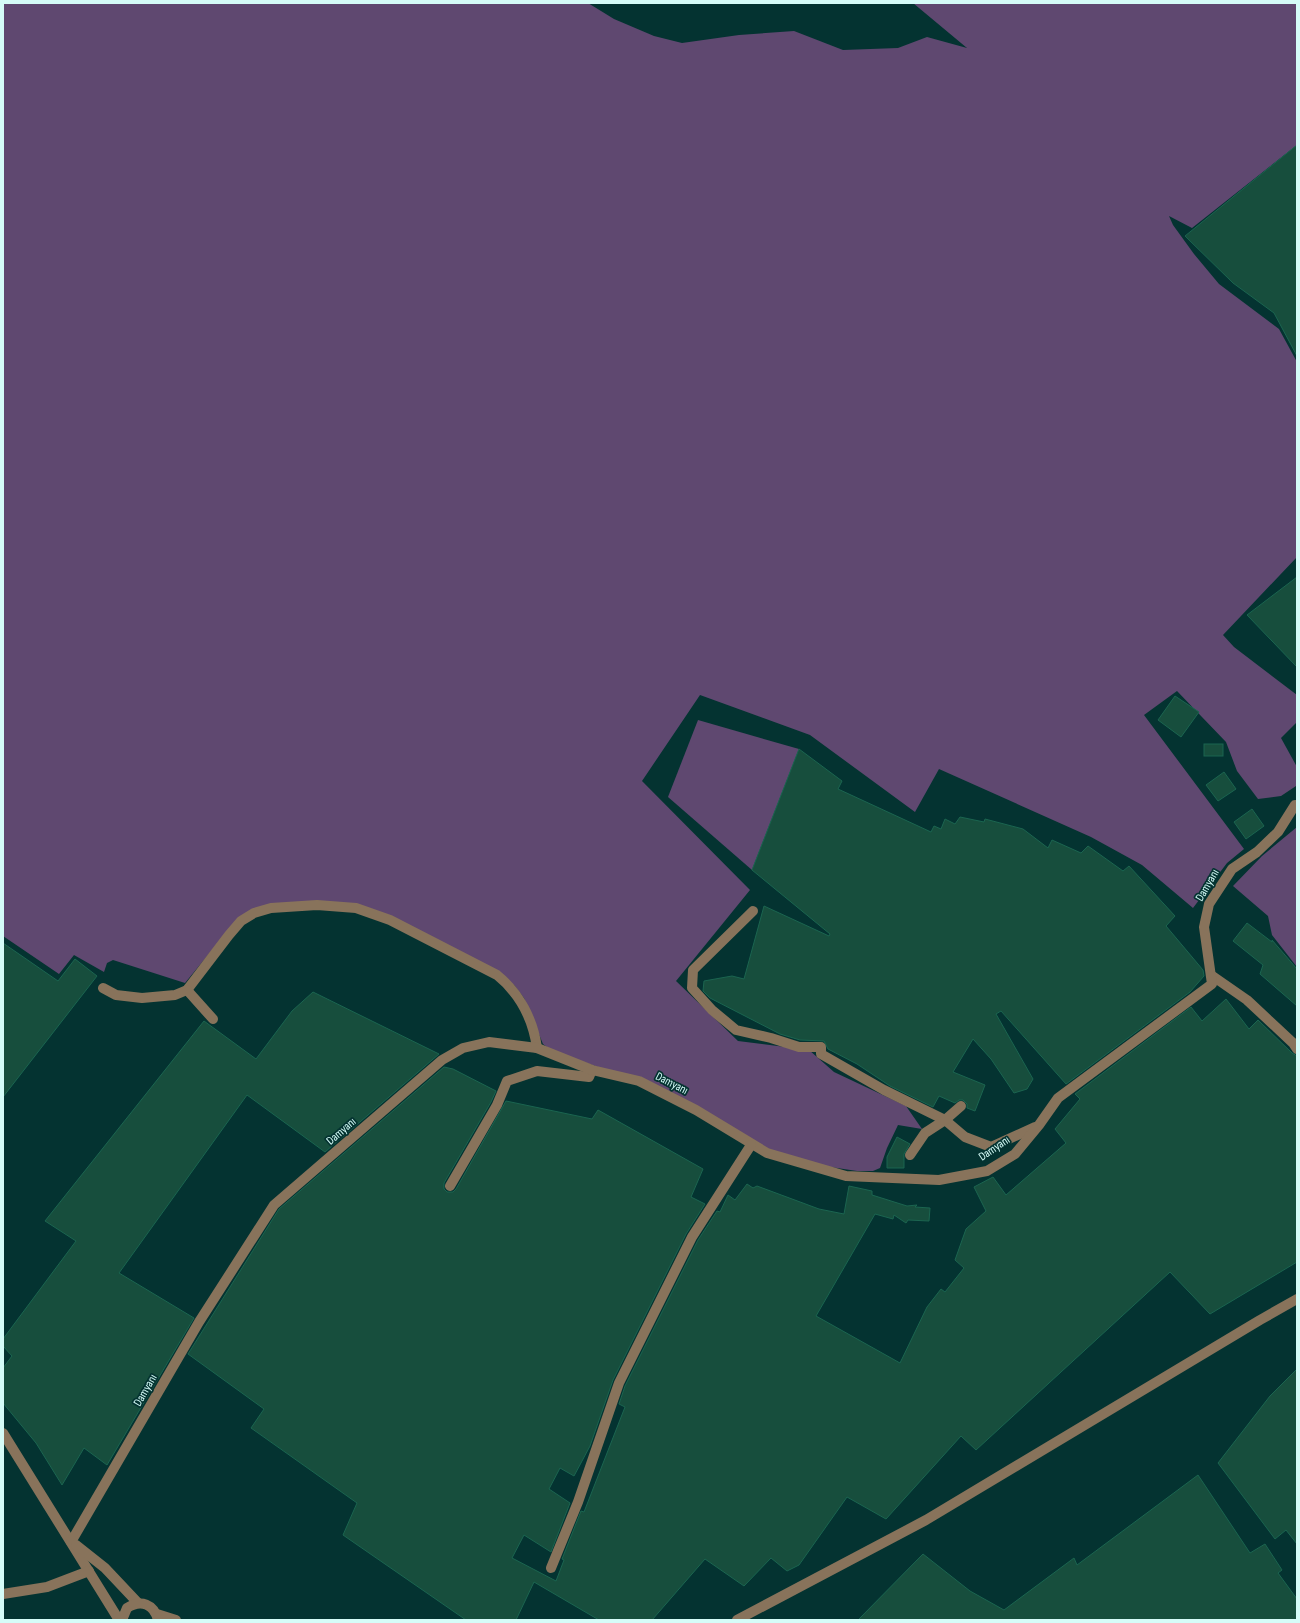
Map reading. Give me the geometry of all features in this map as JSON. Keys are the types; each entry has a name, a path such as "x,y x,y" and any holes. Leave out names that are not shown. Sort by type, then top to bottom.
{"street":[{"name":"Damyanı","path":"71,1542 199,1322 274,1205 442,1060 463,1048 489,1042 537,1048 592,1070 639,1081 696,1110 751,1145 767,1153 846,1176 939,1180 987,1171 1015,1154 1039,1125 1058,1098 1212,984 1204,926 1209,904 1232,869 1257,852 1278,832 1295,805 1297,805"},
{"path":"104,988 116,995 142,998 174,995 187,990 241,921 254,913 271,908 317,905 356,908 390,920 497,975 511,986 521,1000 536,1038 537,1048"},
{"path":"753,911 693,970 692,988 712,1010 736,1030 771,1038 799,1047 821,1047 822,1054 841,1066 944,1120 965,1137 991,1147 1039,1125"},
{"path":"1211,975 1246,1000 1292,1042 1297,1049"},
{"path":"187,990 213,1019"},
{"path":"450,1186 497,1105 507,1081 537,1070 589,1077 592,1070"},
{"path":"910,1155 925,1133 961,1106"},
{"path":"551,1568 578,1502 619,1383 692,1237 751,1145"},
{"path":"737,1620 926,1520 1260,1320 1297,1300"},
{"path":"3,1433 121,1620"},
{"path":"71,1542 105,1568 138,1603 149,1606 158,1617 176,1620"},
{"path":"3,1594 47,1587 89,1571"},
{"path":"121,1620 127,1608 138,1603"}],"shaded area":[{"path":"3,3 588,3 614,19 654,36 682,43 739,35 794,31 843,50 898,48 927,37 967,48 913,3 1297,3 1297,145 1192,228 1169,216 1173,225 1194,254 1219,284 1279,329 1297,362 1297,557 1223,635 1234,647 1297,695 1297,722 1281,738 1297,767 1296,786 1281,796 1258,799 1237,771 1226,742 1177,691 1144,715 1244,849 1227,863 1193,908 1142,865 1091,837 939,769 915,812 810,735 700,695 642,781 750,890 676,981 738,1041 809,1050 834,1072 906,1106 922,1129 898,1125 887,1148 880,1168 873,1171 857,1171 817,1165 768,1149 697,1107 598,1067 552,1051 543,1044 524,998 514,985 356,904 270,904 226,933 185,983 113,960 107,963 104,972 74,955 59,974 3,936"},
{"path":"698,720 799,749 752,870 668,797"},
{"path":"1297,827 1297,967 1272,935 1268,916 1233,886 1262,856"}],"building":[{"path":"1297,145 1297,356 1274,313 1233,283 1185,236"},
{"path":"1297,577 1297,667 1247,615"},
{"path":"1175,696 1199,712 1181,737 1158,720"},
{"path":"1204,744 1223,744 1223,756 1204,756"},
{"path":"799,749 842,781 838,789 931,832 934,826 941,829 945,819 955,824 960,817 984,822 985,819 1023,829 1048,848 1052,840 1081,853 1088,846 1123,871 1129,866 1175,916 1166,926 1203,970 1204,976 1190,992 1066,1084 1001,1011 996,1014 1033,1079 1027,1089 1014,1093 991,1059 973,1039 953,1072 985,1085 975,1111 967,1108 967,1104 963,1100 959,1100 955,1103 939,1096 933,1107 890,1086 857,1064 828,1049 824,1041 800,1040 780,1034 710,998 703,991 704,981 732,976 744,979 764,906 829,936 830,934 752,870"},
{"path":"1224,772 1236,789 1218,801 1206,785"},
{"path":"1252,809 1264,826 1246,839 1234,822"},
{"path":"1247,923 1272,942 1272,940 1297,969 1297,1006 1260,974 1263,965 1233,941"},
{"path":"3,943 58,981 75,959 97,976 3,1097"},
{"path":"313,992 439,1054 325,1152 247,1095 119,1273 194,1318 107,1465 84,1448 62,1485 36,1443 3,1403 3,1368 12,1356 3,1346 3,1339 76,1241 45,1221 204,1021 256,1059 292,1011"},
{"path":"1226,999 1249,1029 1258,1020 1297,1056 1297,1262 1210,1314 1170,1272 976,1450 961,1436 886,1519 847,1497 799,1565 787,1571 771,1558 744,1586 705,1559 652,1620 599,1620 534,1582 516,1620 466,1620 343,1535 357,1503 251,1428 264,1409 188,1354 279,1209 444,1067 453,1069 496,1091 444,1183 444,1189 447,1192 453,1192 456,1189 506,1101 592,1119 598,1110 703,1169 691,1197 705,1204 686,1234 613,1380 590,1446 574,1476 560,1468 549,1489 570,1503 551,1552 524,1535 512,1558 556,1581 564,1560 562,1559 581,1511 584,1512 625,1407 619,1404 625,1386 698,1240 717,1211 720,1212 728,1195 735,1200 747,1184 753,1188 757,1186 819,1209 844,1214 849,1186 872,1191 872,1195 907,1206 917,1205 915,1207 930,1208 929,1221 908,1220 906,1223 894,1215 893,1219 875,1214 816,1316 900,1363 927,1307 941,1289 945,1292 964,1268 955,1260 966,1229 986,1211 974,1187 993,1177 1006,1195 1066,1143 1055,1129 1080,1099 1075,1094 1191,1007 1202,1021"},
{"path":"897,1137 910,1144 904,1154 904,1168 887,1168 887,1157"},
{"path":"1297,1369 1297,1544 1286,1530 1275,1539 1218,1463 1270,1396"},
{"path":"1198,1475 1250,1553 1265,1544 1282,1570 1278,1573 1297,1599 1297,1620 858,1620 923,1554 970,1591 1004,1610 1074,1558 1077,1565"}]}
